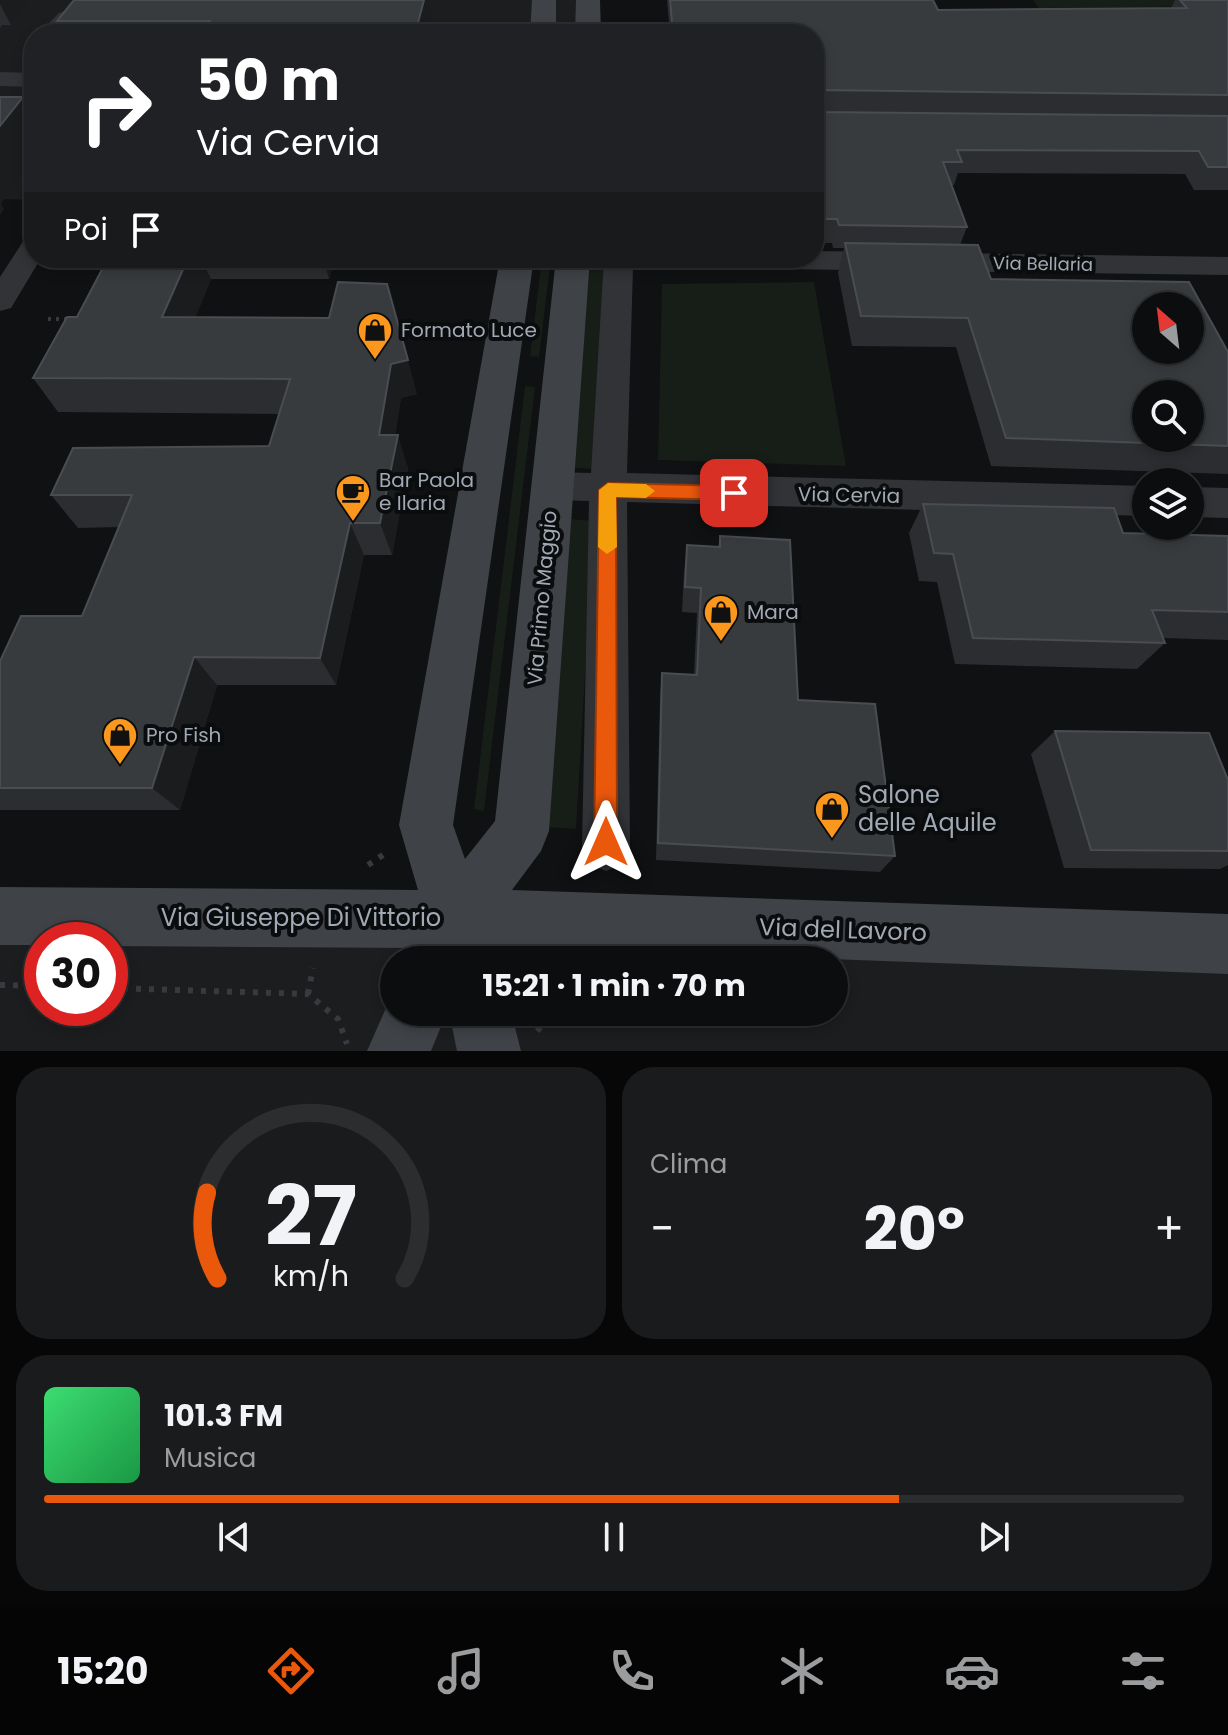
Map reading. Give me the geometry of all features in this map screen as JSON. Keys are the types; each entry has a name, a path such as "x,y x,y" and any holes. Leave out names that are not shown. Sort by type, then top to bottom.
{"street":[{"path":"543,24 544,0"},
{"path":"588,0 588,24"},
{"path":"57,24 62,18 84,9 131,6"},
{"name":"Via Bellaria","path":"824,261 1228,266"},
{"path":"0,301 24,262"},
{"path":"455,946 426,825 515,268"},
{"name":"Via Primo Maggio","path":"455,946 521,831 572,268"},
{"path":"606,847 608,490 619,268"},
{"name":"Via Cervia","path":"553,486 608,490 1132,501"},
{"path":"1204,502 1228,503"},
{"name":"Via Giuseppe Di Vittorio","path":"0,916 455,946"},
{"name":"Via del Lavoro","path":"455,946 1228,944"},
{"path":"399,1051 410,1026"},
{"path":"483,1026 489,1051"}],"path":[{"path":"48,319 80,319"},
{"path":"363,868 395,847"},
{"path":"0,985 24,986"},
{"path":"128,989 308,994 338,1019 349,1051"}],"shaded area":[{"path":"0,0 584,0 578,24 24,24 24,200 0,199"},
{"path":"1033,0 1228,0 1228,6 1039,8"},
{"path":"541,268 550,268 539,357 530,356"},
{"path":"588,268 609,268 597,469 572,468"},
{"path":"814,282 846,466 658,460 662,284"},
{"path":"525,386 535,387 484,811 474,809"},
{"path":"570,519 594,521 576,829 545,827"},
{"path":"0,933 24,934 24,1026 128,1026 128,936 484,946 380,946 380,1026 848,1026 848,956 1228,966 1228,1051 0,1051"}],"building":[{"path":"74,0 424,0 418,24 57,21"},
{"path":"670,0 933,0 938,10 1187,8 1180,0 1228,0 1228,95 824,90 824,24 672,24"},
{"path":"0,97 23,97 0,126"},
{"path":"824,112 1228,116 1228,167 1208,167 1199,151 957,150 962,162 943,162 967,227 839,225 837,219 824,219"},
{"path":"845,243 978,245 991,279 1189,282 1195,292 1132,292 1132,364 1204,364 1204,309 1228,352 1228,446 1204,445 1204,380 1132,380 1132,443 1006,438 968,318 861,316"},
{"path":"103,268 184,268 162,317 329,318 338,282 387,284 408,360 391,364 379,435 398,435 380,523 350,523 320,658 194,657 152,788 0,788 0,661 21,616 82,616 132,495 51,495 73,448 269,446 290,379 33,378 67,317 77,317"},
{"path":"923,504 1114,508 1123,533 1132,533 1132,540 1204,540 1204,535 1228,536 1228,612 1152,610 1165,643 973,638 953,554 934,553"},
{"path":"720,536 790,540 798,700 875,704 895,856 658,843 662,673 697,675 701,588 685,587 687,545 720,547"},
{"path":"1055,731 1209,733 1228,780 1228,851 1091,850"}],"slow traffic":[{"path":"607,547 608,490 646,491"}],"place":[{"name":"Formato Luce","path":"375,361"},
{"name":"Bar Paola e Ilaria","path":"353,523"},
{"name":"Mara","path":"721,643"},
{"name":"Pro Fish","path":"120,766"},
{"name":"Salone delle Aquile","path":"832,840"}],"route":[{"path":"606,842 608,490 734,493"}]}
